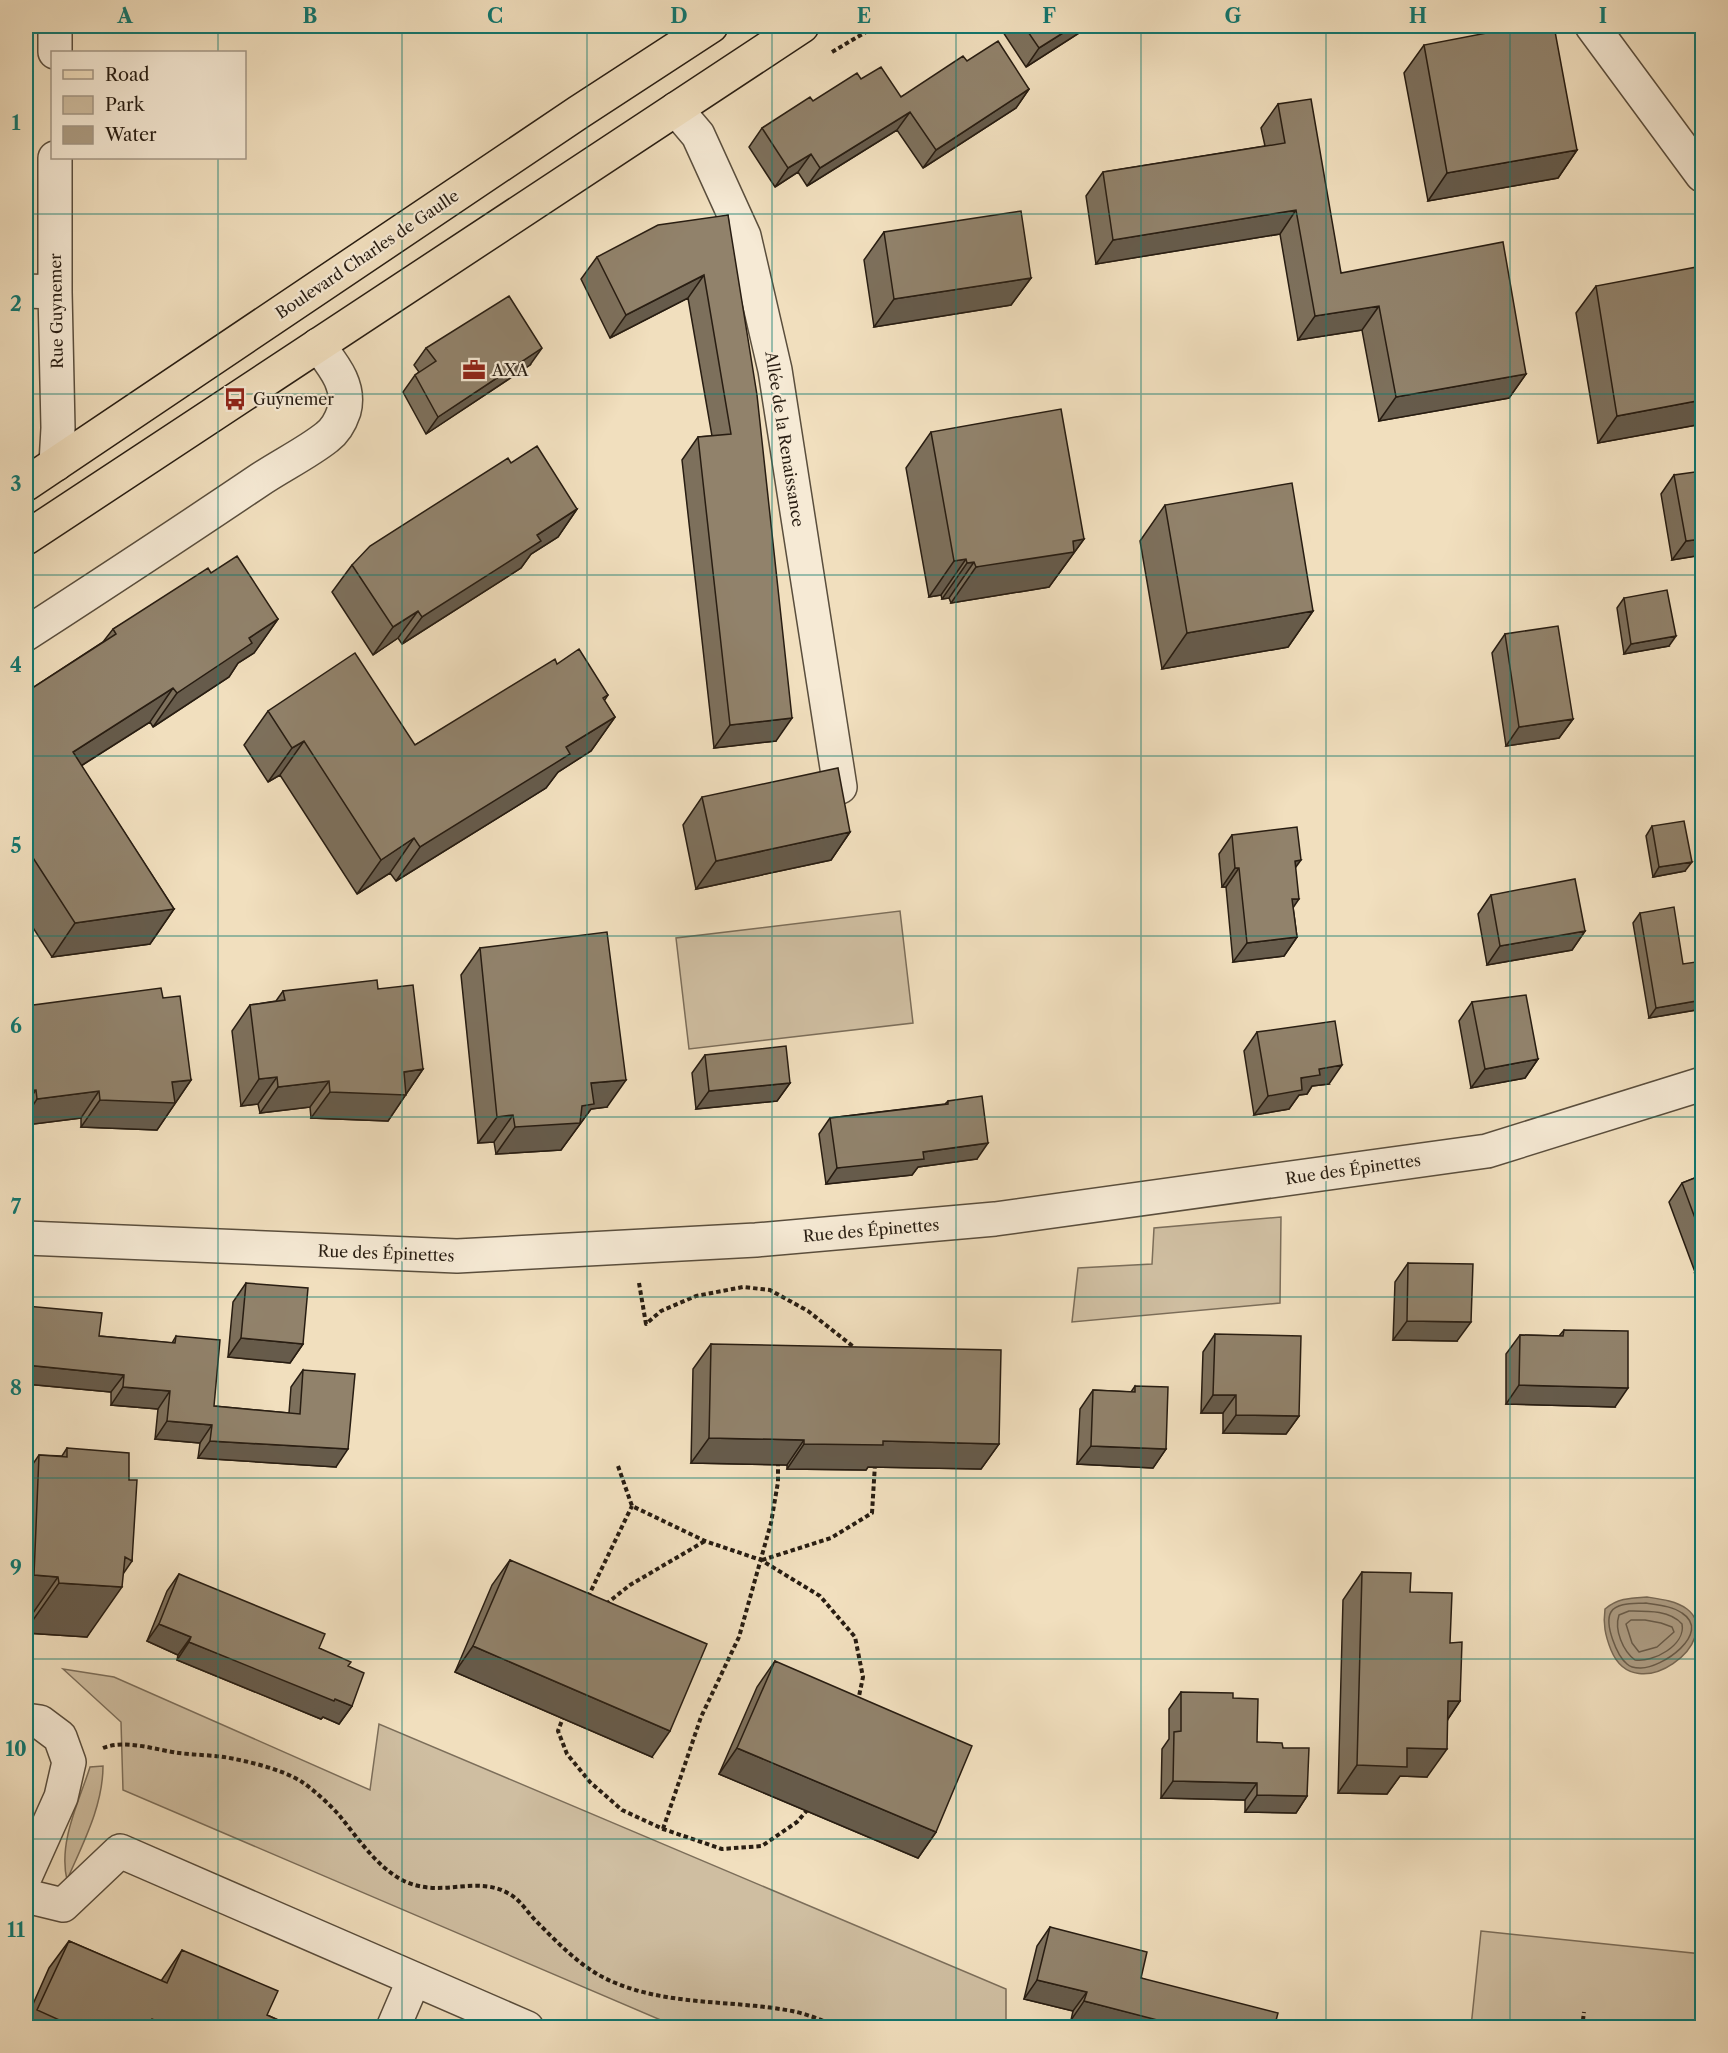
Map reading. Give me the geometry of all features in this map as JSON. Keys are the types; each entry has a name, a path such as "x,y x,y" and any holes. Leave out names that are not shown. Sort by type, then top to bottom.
{"main road":[{"name":"Boulevard Charles de Gaulle","path":"26,484 711,26"},
{"path":"26,538 801,26"}],"street":[{"path":"55,26 55,51"},
{"path":"1592,26 1702,175"},
{"name":"Allée de la Renaissance","path":"676,109 698,135 744,236 776,370 840,787"},
{"name":"Rue Guynemer","path":"55,159 40,292 58,428 56,464"},
{"path":"26,634 335,430 344,410 345,392 335,368 318,345"},
{"name":"Rue des Épinettes","path":"26,1238 457,1256 756,1240 995,1219 1487,1151 1702,1084"},
{"path":"26,1720 40,1722 60,1737 69,1762 61,1797 26,1875"},
{"path":"26,1896 63,1905 120,1851 526,2028"},
{"path":"393,2028 414,1979"}],"path":[{"path":"637,1246 637,1274 646,1324 661,1311 696,1296 743,1287 770,1290 808,1311 851,1344 856,1351"},
{"path":"663,1829 701,1717 739,1637 771,1522 778,1482 779,1452"},
{"path":"761,1560 831,1538 872,1513 875,1454"},
{"path":"618,1466 632,1506 705,1541 761,1560 820,1596 855,1637 863,1677 858,1704"},
{"path":"587,1599 632,1506"},
{"path":"598,1611 630,1585 705,1541"},
{"path":"566,1708 558,1731 567,1754 590,1782 622,1810 663,1829 722,1849 762,1845 797,1822 814,1803"},
{"path":"69,1762 108,1746 135,1745 179,1753 224,1757 268,1767 302,1781 337,1813 387,1870 402,1880 423,1888 446,1889 481,1885 499,1888 514,1896 535,1920 585,1968 617,1984 701,2003 746,2005 794,2012 839,2028"},
{"path":"1582,2028 1584,2012"}],"green space":[{"path":"900,911 913,1023 689,1049 676,938"},
{"path":"1281,1217 1280,1303 1072,1322 1078,1268 1152,1264 1154,1228"},
{"path":"63,1669 114,1677 370,1790 379,1724 1006,1989 1006,2027 677,2027 123,1790 121,1722"},
{"path":"103,1766 96,1810 67,1880 65,1851 71,1822 90,1767"},
{"path":"1481,1931 1702,1954 1702,2027 1471,2027"}],"water":[{"path":"1647,1597 1673,1602 1687,1609 1696,1622 1695,1637 1687,1651 1673,1664 1656,1672 1639,1674 1623,1667 1611,1650 1605,1630 1605,1609 1630,1598"}],"building":[{"path":"1024,26 1074,26 1039,48"},
{"path":"1523,26 1554,26 1577,150 1447,173 1424,45"},
{"path":"998,41 1029,89 936,150 910,112 820,168 811,154 788,168 762,128 810,97 813,101 857,73 861,79 881,67 901,97 963,56 967,61"},
{"path":"1311,99 1341,273 1503,242 1526,374 1396,397 1379,306 1315,316 1296,210 1113,240 1103,172 1285,143 1278,104"},
{"path":"1021,211 1031,278 894,299 884,232"},
{"path":"728,215 757,395 792,718 730,725 698,437 731,434 704,275 626,315 597,257 658,225"},
{"path":"1702,266 1702,400 1617,416 1596,286"},
{"path":"509,296 542,348 438,417 415,375 436,361 426,348"},
{"path":"1061,409 1084,539 1073,541 1074,552 976,567 974,562 967,563 966,559 954,561 931,432"},
{"path":"537,446 577,509 537,535 541,541 422,617 418,611 393,627 352,565 370,546 508,458 511,463"},
{"path":"1702,471 1702,539 1686,541 1674,475"},
{"path":"1292,483 1313,611 1187,633 1165,505"},
{"path":"237,556 278,619 249,638 252,643 177,693 173,688 73,752 174,909 75,923 26,847 26,685 28,683 31,689 116,634 113,629 208,568 211,573"},
{"path":"1667,590 1676,636 1631,644 1624,598"},
{"path":"1558,626 1573,719 1519,727 1505,634"},
{"path":"579,649 608,695 603,698 615,717 566,747 570,754 420,847 414,838 381,860 304,741 292,748 268,711 355,653 415,745 555,659 557,664"},
{"path":"838,768 850,832 716,861 702,797"},
{"path":"1684,821 1692,862 1659,867 1652,826"},
{"path":"1297,827 1301,860 1295,861 1299,899 1292,899 1297,937 1247,943 1239,868 1235,868 1232,835"},
{"path":"1575,879 1585,931 1500,946 1491,895"},
{"path":"1674,907 1683,964 1696,962 1702,1000 1656,1008 1640,913"},
{"path":"607,932 626,1080 591,1083 594,1104 582,1106 580,1123 515,1127 513,1115 497,1117 480,948"},
{"path":"377,980 378,989 413,985 423,1069 404,1072 406,1095 330,1092 329,1081 278,1087 277,1077 259,1079 250,1005 285,1000 283,991"},
{"path":"161,988 163,998 180,996 191,1080 172,1082 175,1103 100,1100 99,1091 37,1099 36,1090 26,1091 26,1006"},
{"path":"1526,995 1538,1059 1485,1069 1472,1002"},
{"path":"1335,1021 1342,1065 1319,1069 1320,1075 1301,1078 1302,1090 1268,1096 1257,1032"},
{"path":"786,1046 790,1083 709,1091 705,1055"},
{"path":"982,1096 988,1143 923,1152 924,1159 837,1168 830,1118 948,1104 948,1101"},
{"path":"1702,1175 1702,1237 1682,1183"},
{"path":"1408,1263 1473,1264 1471,1322 1407,1321"},
{"path":"246,1283 308,1288 303,1344 241,1338"},
{"path":"26,1306 102,1313 99,1336 175,1343 176,1336 220,1340 214,1406 300,1414 303,1370 355,1374 348,1449 210,1441 212,1425 167,1421 170,1391 123,1387 124,1375 26,1365"},
{"path":"1564,1330 1628,1331 1628,1388 1519,1385 1520,1335 1563,1336"},
{"path":"1215,1334 1301,1336 1299,1416 1236,1415 1236,1395 1213,1395"},
{"path":"711,1344 1001,1350 999,1444 883,1441 883,1445 804,1444 804,1440 709,1438"},
{"path":"1135,1386 1168,1387 1166,1449 1091,1446 1093,1390 1135,1392"},
{"path":"67,1448 129,1453 129,1480 137,1480 132,1561 125,1557 122,1587 59,1583 58,1577 34,1575 39,1455 67,1457"},
{"path":"510,1560 707,1644 670,1731 473,1646"},
{"path":"1362,1572 1411,1573 1410,1592 1452,1593 1450,1643 1462,1642 1460,1701 1448,1701 1447,1749 1407,1748 1407,1767 1357,1765"},
{"path":"179,1574 325,1634 319,1648 351,1662 348,1666 364,1673 352,1706 335,1699 334,1701 189,1642 191,1637 159,1624"},
{"path":"775,1661 972,1746 936,1832 737,1748"},
{"path":"1181,1692 1233,1693 1233,1698 1258,1699 1257,1742 1282,1743 1283,1748 1309,1748 1307,1796 1257,1795 1257,1783 1173,1781 1174,1732 1181,1731"},
{"path":"1050,1927 1147,1952 1141,1978 1278,2013 1274,2028 1188,2028 1084,2001 1087,1992 1037,1980"},
{"path":"69,1941 167,1983 182,1950 278,1991 267,2015 296,2028 172,2028 152,2019 148,2028 77,2028 37,2010"}],"place":[{"name":"AXA","path":"474,370"},
{"name":"Guynemer","path":"235,399"}]}
